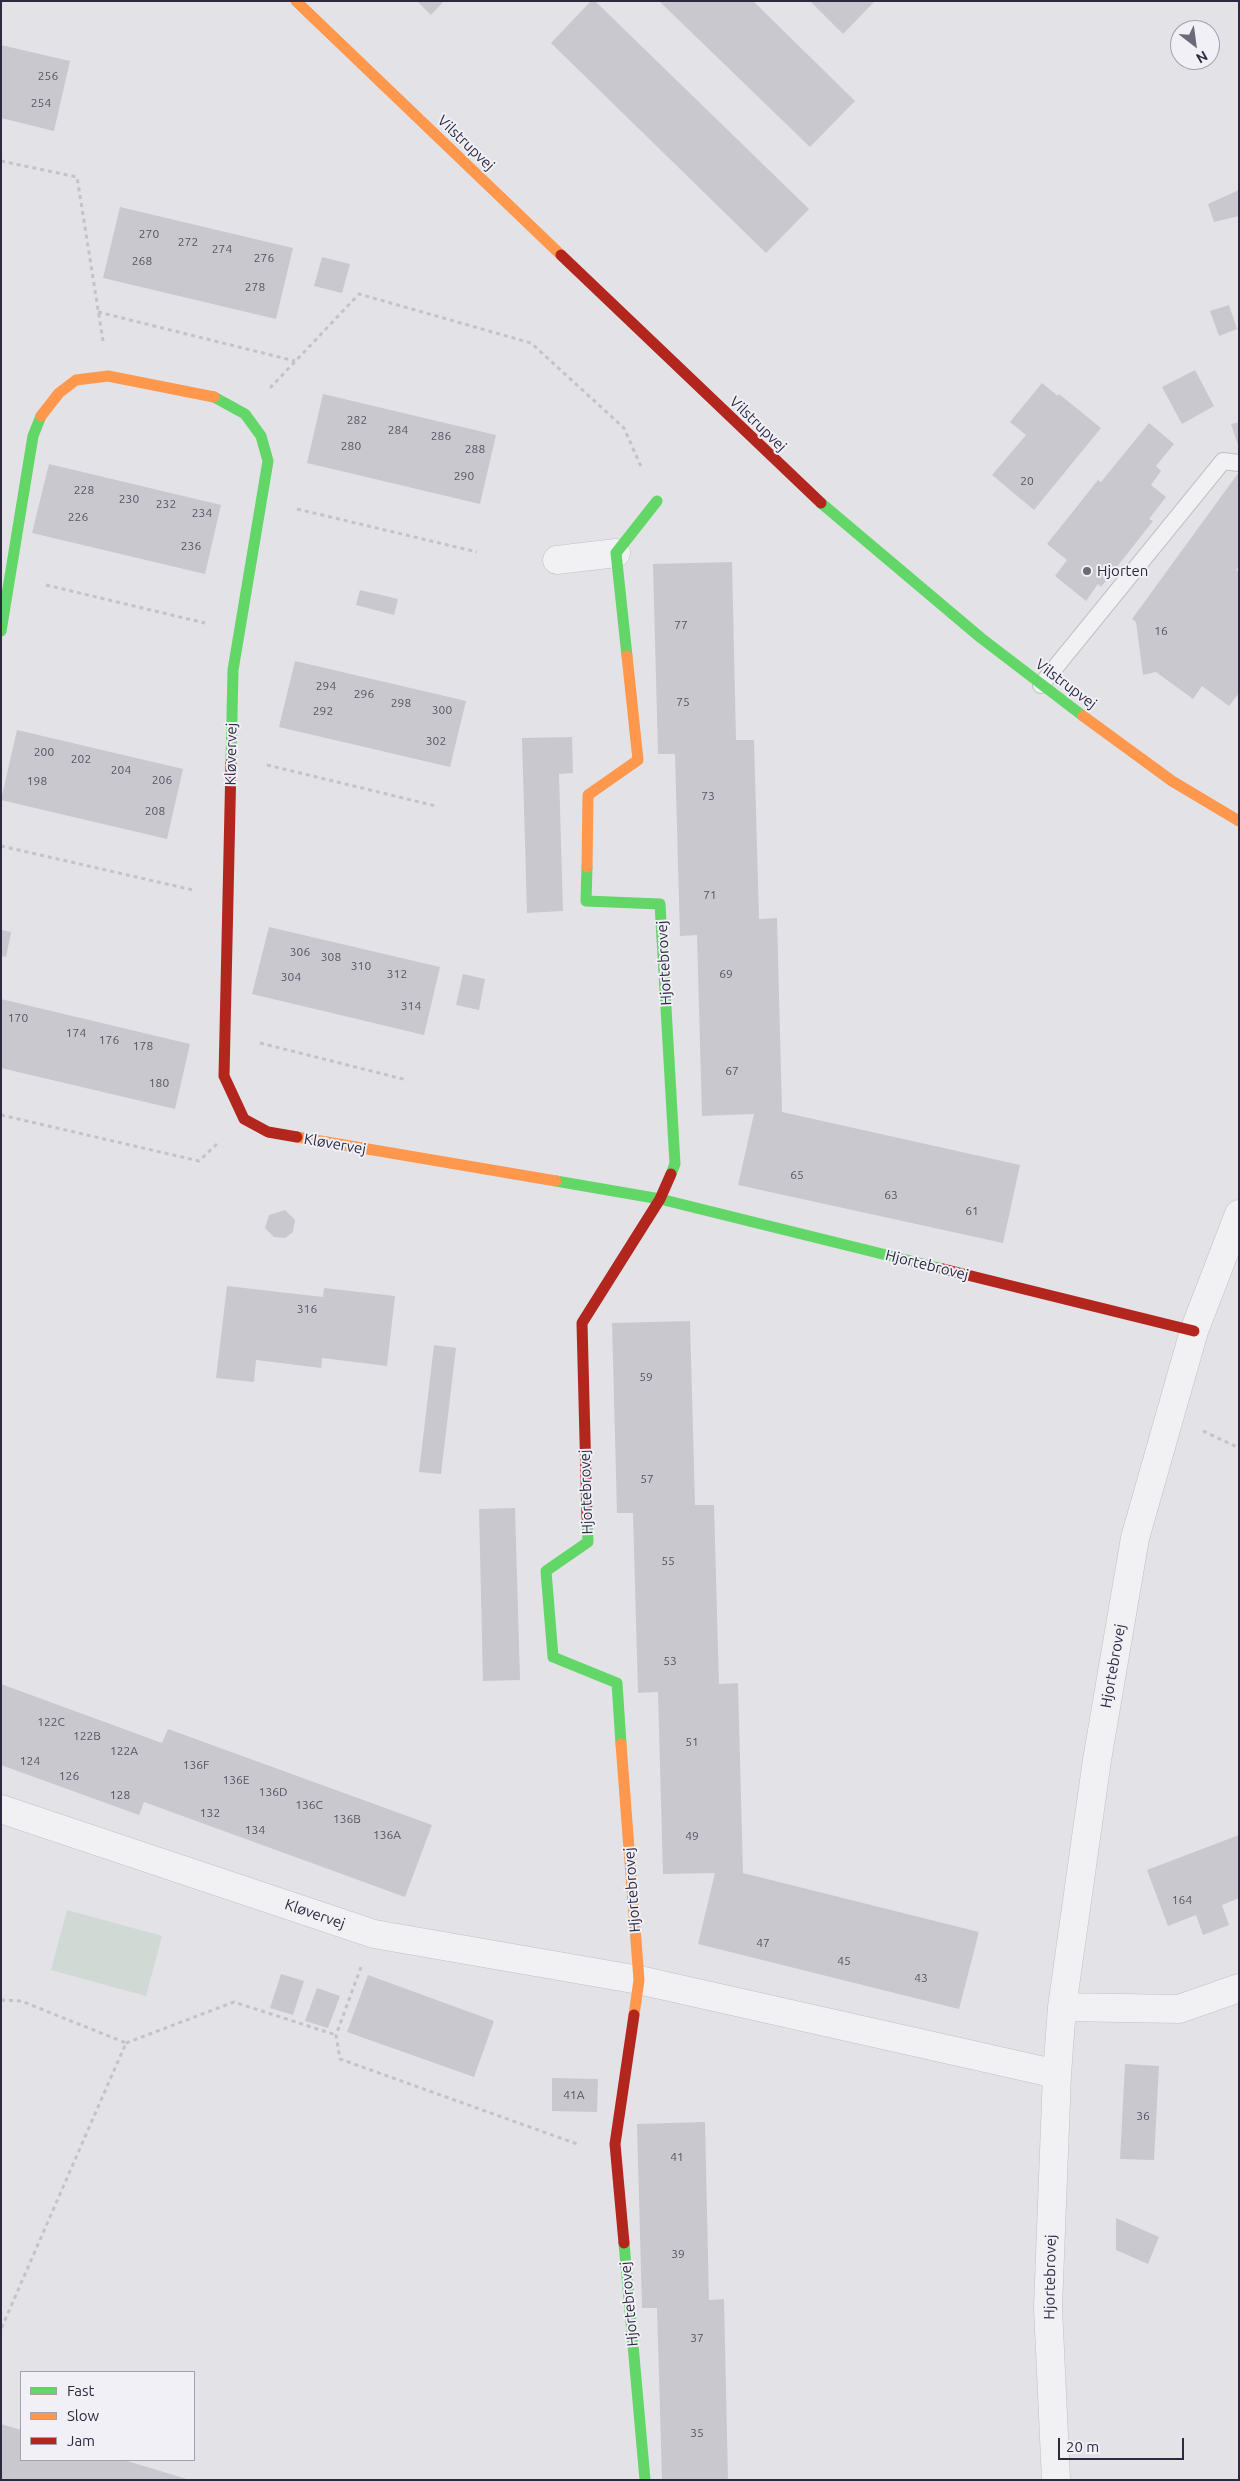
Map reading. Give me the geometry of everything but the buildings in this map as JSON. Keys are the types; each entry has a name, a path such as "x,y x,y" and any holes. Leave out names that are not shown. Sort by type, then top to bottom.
{"street":[{"name":"Vilstrupvej","path":"296,1 803,487 981,638 1041,685 1172,781 1239,821"},
{"name":"Kløvervej","path":"1,631 34,436 43,412 59,394 76,380 108,376 216,397 246,414 261,436 268,461 233,670 224,1076 244,1119 268,1132 660,1199"},
{"path":"558,560 616,552 657,501"},
{"name":"Hjortebrovej","path":"616,552 638,760 588,795 586,901 660,904 675,1164 660,1199 582,1323 588,1542 546,1571 553,1657 617,1682 639,1980 615,2144 645,2480"},
{"name":"Hjortebrovej","path":"660,1199 1194,1331"},
{"name":"Hjortebrovej","path":"1056,2480 1048,2307 1057,2074 1062,2008 1097,1760 1135,1538 1194,1331 1239,1214"},
{"name":"Kløvervej","path":"1,1809 374,1934 639,1980"},
{"path":"639,1980 1057,2074"},
{"path":"1062,2008 1179,2009 1239,1988"}],"lane":[{"path":"1041,685 1223,461 1239,464"}],"path":[{"path":"1,161 76,178 108,376"},
{"path":"246,414 359,294 531,343 624,428 657,501"},
{"path":"98,312 295,361"},
{"path":"262,500 477,552"},
{"path":"10,576 240,631"},
{"path":"231,762 274,766 436,806"},
{"path":"1,846 228,898"},
{"path":"224,1034 407,1080"},
{"path":"1,1116 199,1161 244,1119"},
{"path":"374,1934 336,2035 340,2059 590,2148 615,2144"},
{"path":"1,2000 21,2001 126,2043 234,2002 336,2035"},
{"path":"1,2329 126,2043"}],"shaded area":[{"path":"67,1910 162,1936 146,1996 51,1970"}],"traffic: fast":[{"path":"214,397 245,414 261,436 268,461 233,670 231,763"},
{"path":"1,631 33,436 41,416"},
{"path":"627,656 616,553 657,501"},
{"path":"821,503 981,638 1083,716"},
{"path":"587,867 586,901 660,904 675,1164 671,1174"},
{"path":"556,1181 660,1199 943,1269"},
{"path":"587,1517 588,1542 546,1571 553,1657 617,1683 621,1744"},
{"path":"624,2243 645,2480"}],"traffic: slow":[{"path":"296,1 561,255"},
{"path":"41,416 59,393 76,380 108,376 214,397"},
{"path":"587,867 588,795 638,760 627,656"},
{"path":"1083,716 1172,781 1239,821"},
{"path":"297,1137 556,1181"},
{"path":"621,1744 639,1980 634,2015"}],"traffic: jam":[{"path":"561,255 821,503"},
{"path":"231,763 224,1076 244,1119 268,1132 297,1137"},
{"path":"587,1517 582,1323 660,1199 671,1174"},
{"path":"943,1269 1194,1331"},
{"path":"624,2243 615,2144 634,2015"}],"place":[{"name":"Hjorten","path":"1087,571"}]}
